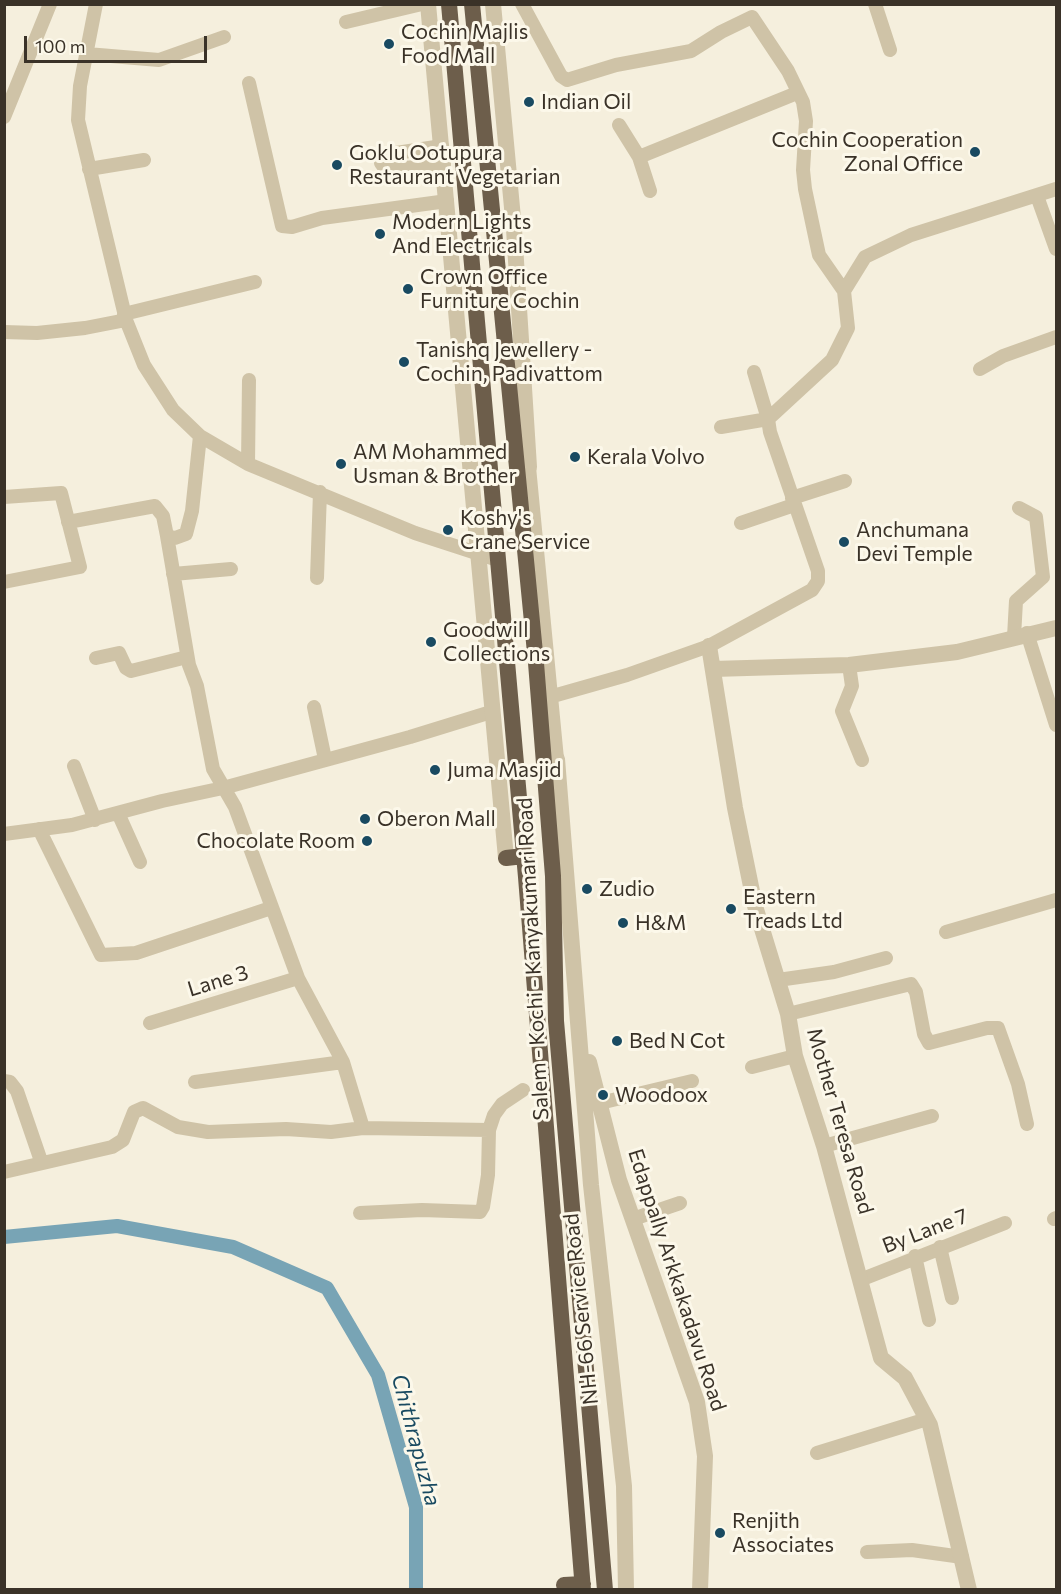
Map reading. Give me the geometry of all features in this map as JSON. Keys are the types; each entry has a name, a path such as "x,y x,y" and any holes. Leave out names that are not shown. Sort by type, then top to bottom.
{"highway":[{"name":"Salem - Kochi - Kanyakumari Road","path":"449,4 524,856 583,1587"},
{"name":"Salem - Kochi - Kanyakumari Road","path":"472,4 507,379 550,760 555,1021 605,1590"},
{"path":"482,380 507,379"},
{"path":"506,858 524,856"},
{"path":"564,1588 583,1587"}],"street":[{"path":"4,117 50,4"},
{"path":"96,4 80,86 78,120 125,317 144,365 173,410 200,436 248,464 415,533 498,560"},
{"path":"346,22 422,4"},
{"path":"428,4 506,858"},
{"path":"493,4 514,229 513,251 529,467 553,696 550,760 578,1023"},
{"path":"522,4 561,76 567,80 616,65 691,51 754,11 788,71 802,102 806,121 803,170 819,255 844,291 848,328 832,360 768,419 721,427"},
{"path":"875,4 890,50"},
{"path":"87,54 159,60 224,37"},
{"path":"249,83 282,226 292,227 322,218 447,201"},
{"path":"480,96 502,93"},
{"path":"639,157 797,93"},
{"path":"619,125 639,157 650,191"},
{"path":"442,146 383,155 381,164 386,171 444,164"},
{"path":"89,169 144,160"},
{"path":"844,291 865,257 911,235 1056,189"},
{"path":"1037,196 1056,249"},
{"path":"449,225 469,223"},
{"path":"4,332 37,333 86,328 255,282"},
{"path":"980,369 1003,356 1056,337"},
{"path":"553,696 627,675 709,646 812,590 818,582 818,571 793,502 754,372"},
{"path":"248,464 249,380"},
{"path":"167,536 175,538 186,534 192,511 200,436"},
{"path":"741,523 845,481"},
{"path":"4,497 61,492 80,567 4,582"},
{"path":"317,578 320,492"},
{"path":"68,522 155,506 163,516 188,657 197,686 213,769 235,807 298,978 325,1032 339,1050 363,1128"},
{"path":"1019,508 1036,517 1043,577 1016,601 1021,635 1056,724"},
{"path":"173,574 231,569"},
{"path":"713,669 849,665 957,651 1056,628"},
{"name":"Mother Teresa Road","path":"709,646 735,808 755,906 788,1014 795,1056 824,1146 881,1358 905,1378 927,1419 969,1590"},
{"path":"96,658 118,653 126,668 131,671 188,657"},
{"path":"849,665 852,686 843,711 862,760"},
{"path":"314,707 325,759"},
{"path":"4,834 95,820 162,801 223,788 410,737 491,712"},
{"path":"74,766 95,820"},
{"path":"118,813 140,862"},
{"path":"39,829 101,955 136,953 271,908"},
{"path":"946,932 1056,900"},
{"path":"778,980 834,972 886,958"},
{"name":"Lane 3","path":"150,1023 298,978"},
{"path":"788,1014 911,984 915,992 924,1034 929,1043 987,1028 998,1028 1018,1084 1027,1124"},
{"name":"Edappally Arkkakadavu Road","path":"578,1023 619,1180 697,1402 705,1456 700,1590"},
{"name":"NH-66 Service Road","path":"578,1023 591,1185 624,1486 626,1590"},
{"path":"752,1067 795,1056"},
{"path":"195,1082 343,1062"},
{"path":"4,1081 10,1082 17,1091 41,1161"},
{"path":"600,1103 692,1081"},
{"path":"360,1213 423,1210 480,1212 483,1207 488,1175 489,1130 494,1114 502,1104 523,1090"},
{"path":"4,1172 41,1161 95,1151 118,1144 123,1140 134,1112 143,1108 168,1123 194,1131 252,1132 286,1129 331,1132 363,1128 489,1130"},
{"path":"824,1146 932,1116"},
{"path":"633,1219 680,1203"},
{"name":"By Lane 7","path":"860,1280 915,1256 1005,1223"},
{"path":"940,1247 952,1298"},
{"path":"915,1256 929,1320"},
{"path":"817,1453 927,1419"},
{"path":"867,1552 912,1550 962,1557"}],"waterway":[{"name":"Chithrapuzha","path":"4,1237 117,1226 233,1247 327,1288 378,1375 416,1507 416,1590"}],"place":[{"name":"Cochin Majlis Food Mall","path":"389,44"},
{"name":"Indian Oil","path":"529,102"},
{"name":"Cochin Cooperation Zonal Office","path":"975,152"},
{"name":"Goklu Ootupura Restaurant Vegetarian","path":"337,165"},
{"name":"Modern Lights And Electricals","path":"380,234"},
{"name":"Crown Office Furniture Cochin","path":"408,289"},
{"name":"Tanishq Jewellery - Cochin, Padivattom","path":"404,362"},
{"name":"Kerala Volvo","path":"575,457"},
{"name":"AM Mohammed Usman & Brother","path":"341,464"},
{"name":"Koshy's Crane Service","path":"448,530"},
{"name":"Anchumana Devi Temple","path":"844,542"},
{"name":"Goodwill Collections","path":"431,642"},
{"name":"Juma Masjid","path":"435,770"},
{"name":"Oberon Mall","path":"365,819"},
{"name":"Chocolate Room","path":"367,841"},
{"name":"Zudio","path":"587,889"},
{"name":"Eastern Treads Ltd","path":"731,909"},
{"name":"H&M","path":"623,923"},
{"name":"Bed N Cot","path":"617,1041"},
{"name":"Woodoox","path":"603,1095"},
{"name":"Renjith Associates","path":"720,1533"}]}
